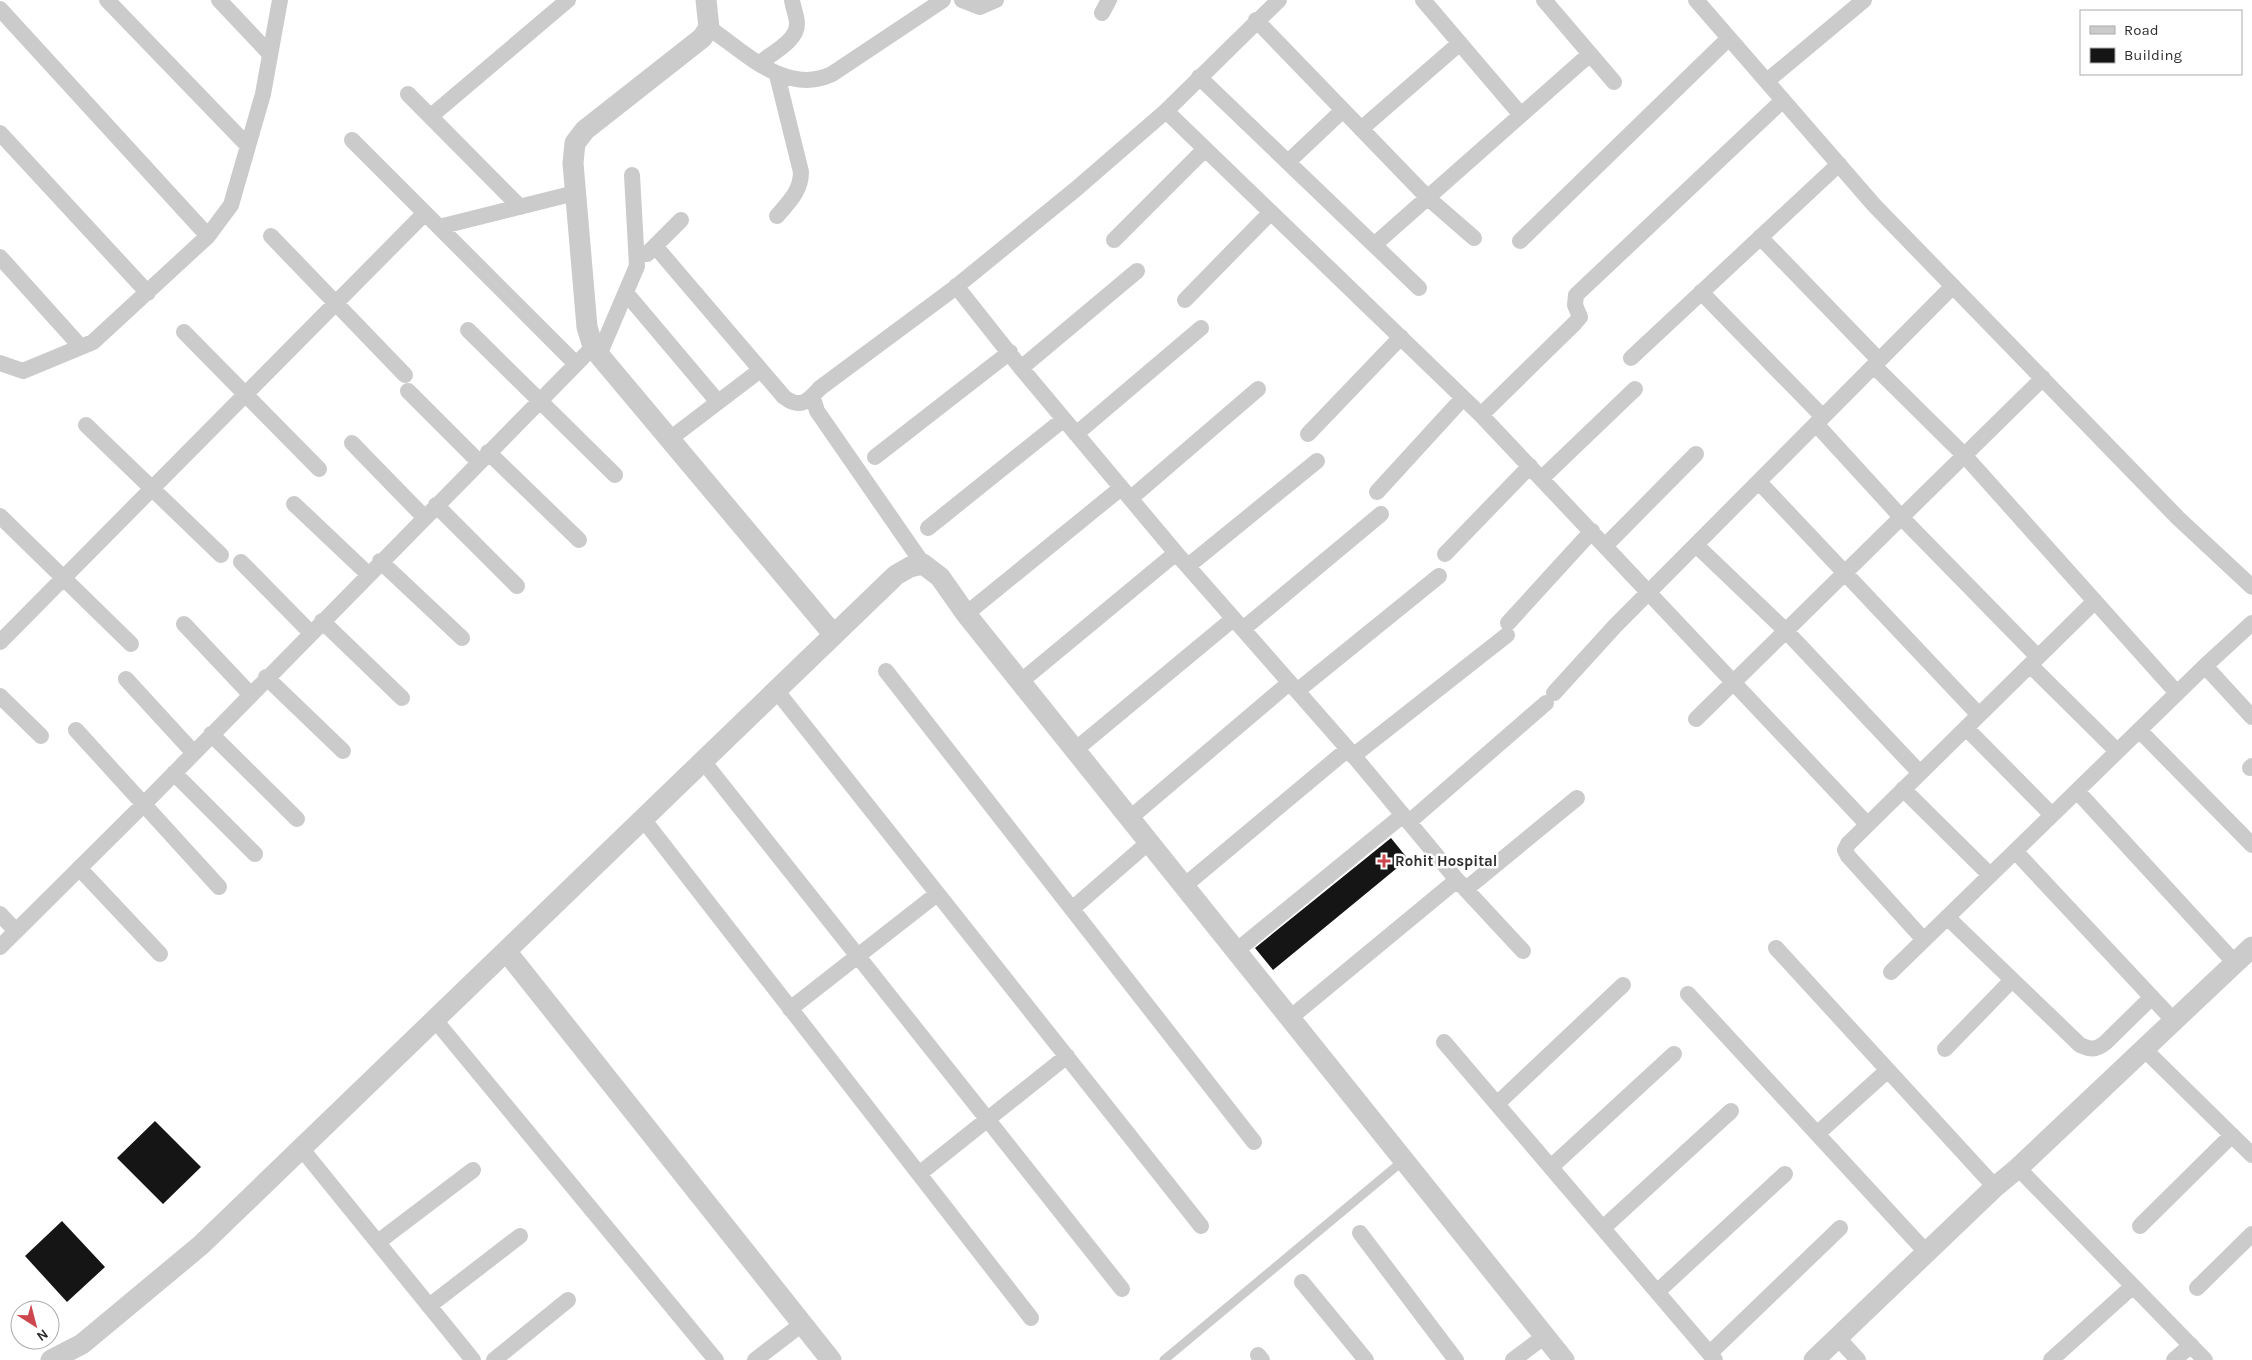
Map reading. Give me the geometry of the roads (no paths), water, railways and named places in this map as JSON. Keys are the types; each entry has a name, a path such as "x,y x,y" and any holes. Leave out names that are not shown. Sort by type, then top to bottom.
{"street":[{"path":"107,0 248,146"},
{"path":"219,0 270,54"},
{"path":"0,363 23,370 93,342 208,236 231,205 263,94 280,0"},
{"path":"431,116 568,0"},
{"path":"706,0 709,28 702,38 586,130 575,144 573,162 575,193 587,327 596,351 834,635"},
{"path":"760,63 791,39 796,32 797,25 792,0"},
{"path":"709,28 776,74 790,80 820,80 943,0"},
{"path":"962,0 980,7 996,0"},
{"path":"1423,0 1521,115"},
{"path":"1544,0 1614,82"},
{"path":"1696,0 1874,205 2178,518 2252,587"},
{"path":"1767,81 1864,0"},
{"path":"655,246 759,371 790,402 798,403 813,398 820,388 956,286 1076,189 1166,111 1256,20 1271,2"},
{"path":"4,8 208,236"},
{"path":"1256,20 1428,198 1474,238"},
{"path":"1520,241 1729,38"},
{"path":"1361,129 1460,43"},
{"path":"1374,245 1590,54"},
{"path":"776,74 801,172 799,190 777,216"},
{"path":"1200,77 1419,288"},
{"path":"408,94 520,207"},
{"path":"1481,415 1580,317 1575,305 1576,295 1783,100"},
{"path":"1288,162 1343,110"},
{"path":"1166,111 1481,415 1868,824"},
{"path":"0,133 148,293"},
{"path":"352,140 576,364"},
{"path":"1114,240 1205,149"},
{"path":"1631,358 1839,164"},
{"path":"632,175 637,266"},
{"path":"439,227 575,193"},
{"path":"1185,300 1271,212"},
{"path":"0,642 424,213"},
{"path":"0,947 144,804 266,677 540,399 576,364 596,351 626,293 637,266 681,220"},
{"path":"271,236 336,303 407,383 483,456 579,540"},
{"path":"1760,237 1965,456 2177,693"},
{"path":"0,256 81,347"},
{"path":"1021,368 1137,271"},
{"path":"956,286 1021,368 1176,553 1350,752 1462,884 1523,950"},
{"path":"1236,951 1406,819 1550,698 1649,593 1953,286"},
{"path":"1702,292 1819,421 1902,518 2117,752"},
{"path":"626,293 718,402"},
{"path":"1076,434 1201,328"},
{"path":"468,330 615,475"},
{"path":"184,332 319,468"},
{"path":"1308,434 1401,338"},
{"path":"875,457 1010,352"},
{"path":"670,438 759,371"},
{"path":"1696,719 2043,378"},
{"path":"966,614 1126,493 1258,389"},
{"path":"1445,554 1536,472 1635,389"},
{"path":"813,398 817,411 923,564 940,577 966,614 1020,682 1564,1360"},
{"path":"1377,492 1463,398"},
{"path":"928,528 1064,419"},
{"path":"86,425 220,555"},
{"path":"352,442 424,517"},
{"path":"1605,546 1696,454"},
{"path":"1188,566 1317,461"},
{"path":"1759,482 1979,714"},
{"path":"294,504 368,574"},
{"path":"436,504 517,586"},
{"path":"1075,750 1381,514"},
{"path":"0,516 130,644"},
{"path":"1184,886 1350,752 1508,629 1592,531"},
{"path":"1696,545 1786,631 1920,773"},
{"path":"1020,682 1176,553"},
{"path":"380,561 462,638"},
{"path":"241,562 402,698"},
{"path":"51,1360 82,1344 201,1245 896,574 910,567 923,564"},
{"path":"1130,818 1293,687 1438,576"},
{"path":"1924,940 1848,856 1845,850 1848,844 2095,601"},
{"path":"1891,972 2204,666 2252,623"},
{"path":"184,624 250,694"},
{"path":"2204,666 2252,717"},
{"path":"886,671 1254,1142"},
{"path":"266,677 343,750"},
{"path":"126,679 194,752"},
{"path":"776,690 1201,1226"},
{"path":"0,696 41,736"},
{"path":"1966,728 2052,815"},
{"path":"76,730 219,886"},
{"path":"2139,730 2252,845"},
{"path":"211,734 297,819"},
{"path":"703,761 1122,1288"},
{"path":"174,773 255,854"},
{"path":"1903,789 1990,875"},
{"path":"2076,791 2235,963"},
{"path":"1290,1018 1462,884 1577,798"},
{"path":"643,819 1031,1318"},
{"path":"1072,908 1148,842"},
{"path":"2015,851 2174,1021"},
{"path":"79,868 160,954"},
{"path":"790,1009 938,894"},
{"path":"0,914 16,931"},
{"path":"1947,917 2080,1045 2089,1050 2097,1049 2105,1043 2152,997"},
{"path":"1814,1360 1995,1186 2018,1168 2252,947"},
{"path":"1776,948 1995,1186"},
{"path":"506,950 831,1360"},
{"path":"1945,1049 2012,980"},
{"path":"1497,1104 1623,985"},
{"path":"1688,994 1926,1252"},
{"path":"435,1020 716,1360"},
{"path":"1444,1042 1712,1357 1840,1228"},
{"path":"2144,1049 2252,1155"},
{"path":"1550,1167 1674,1054"},
{"path":"919,1174 1067,1056"},
{"path":"1817,1134 1888,1070"},
{"path":"1603,1228 1731,1111"},
{"path":"2140,1226 2232,1135"},
{"path":"302,1148 473,1360"},
{"path":"2018,1168 2205,1360"},
{"path":"378,1242 473,1170"},
{"path":"1657,1292 1785,1174"},
{"path":"1360,1233 1456,1360"},
{"path":"2197,1288 2252,1234"},
{"path":"429,1306 520,1236"},
{"path":"1302,1282 1366,1360"},
{"path":"2051,1360 2133,1286"},
{"path":"494,1360 568,1300"},
{"path":"755,1360 802,1324"},
{"path":"1513,1360 1545,1336"},
{"path":"1838,1338 1858,1360"},
{"path":"2174,1360 2191,1345"}],"lane":[{"path":"1164,1360 1404,1160"}],"place":[{"name":"Rohit Hospital","path":"1384,861"}]}
